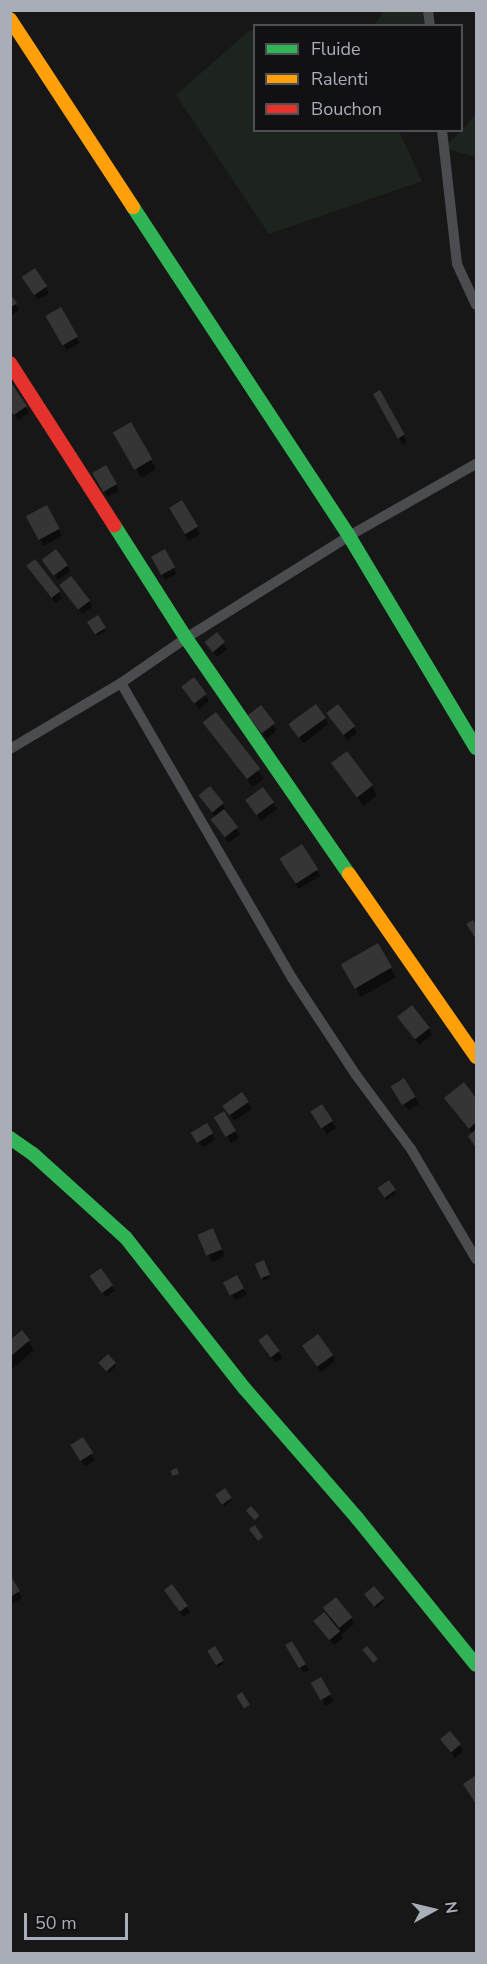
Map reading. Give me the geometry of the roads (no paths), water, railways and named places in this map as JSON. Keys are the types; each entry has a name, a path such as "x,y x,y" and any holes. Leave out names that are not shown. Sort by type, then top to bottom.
{"street":[{"path":"10,19 349,536 475,742"},
{"path":"442,132 457,264 477,305"},
{"path":"10,363 186,638 477,1057"},
{"path":"10,749 121,683 186,638 349,536 477,464"},
{"path":"121,683 292,978 356,1075 411,1149 477,1259"},
{"path":"10,1137 33,1154 126,1238 238,1380 357,1518 477,1665"}]}
